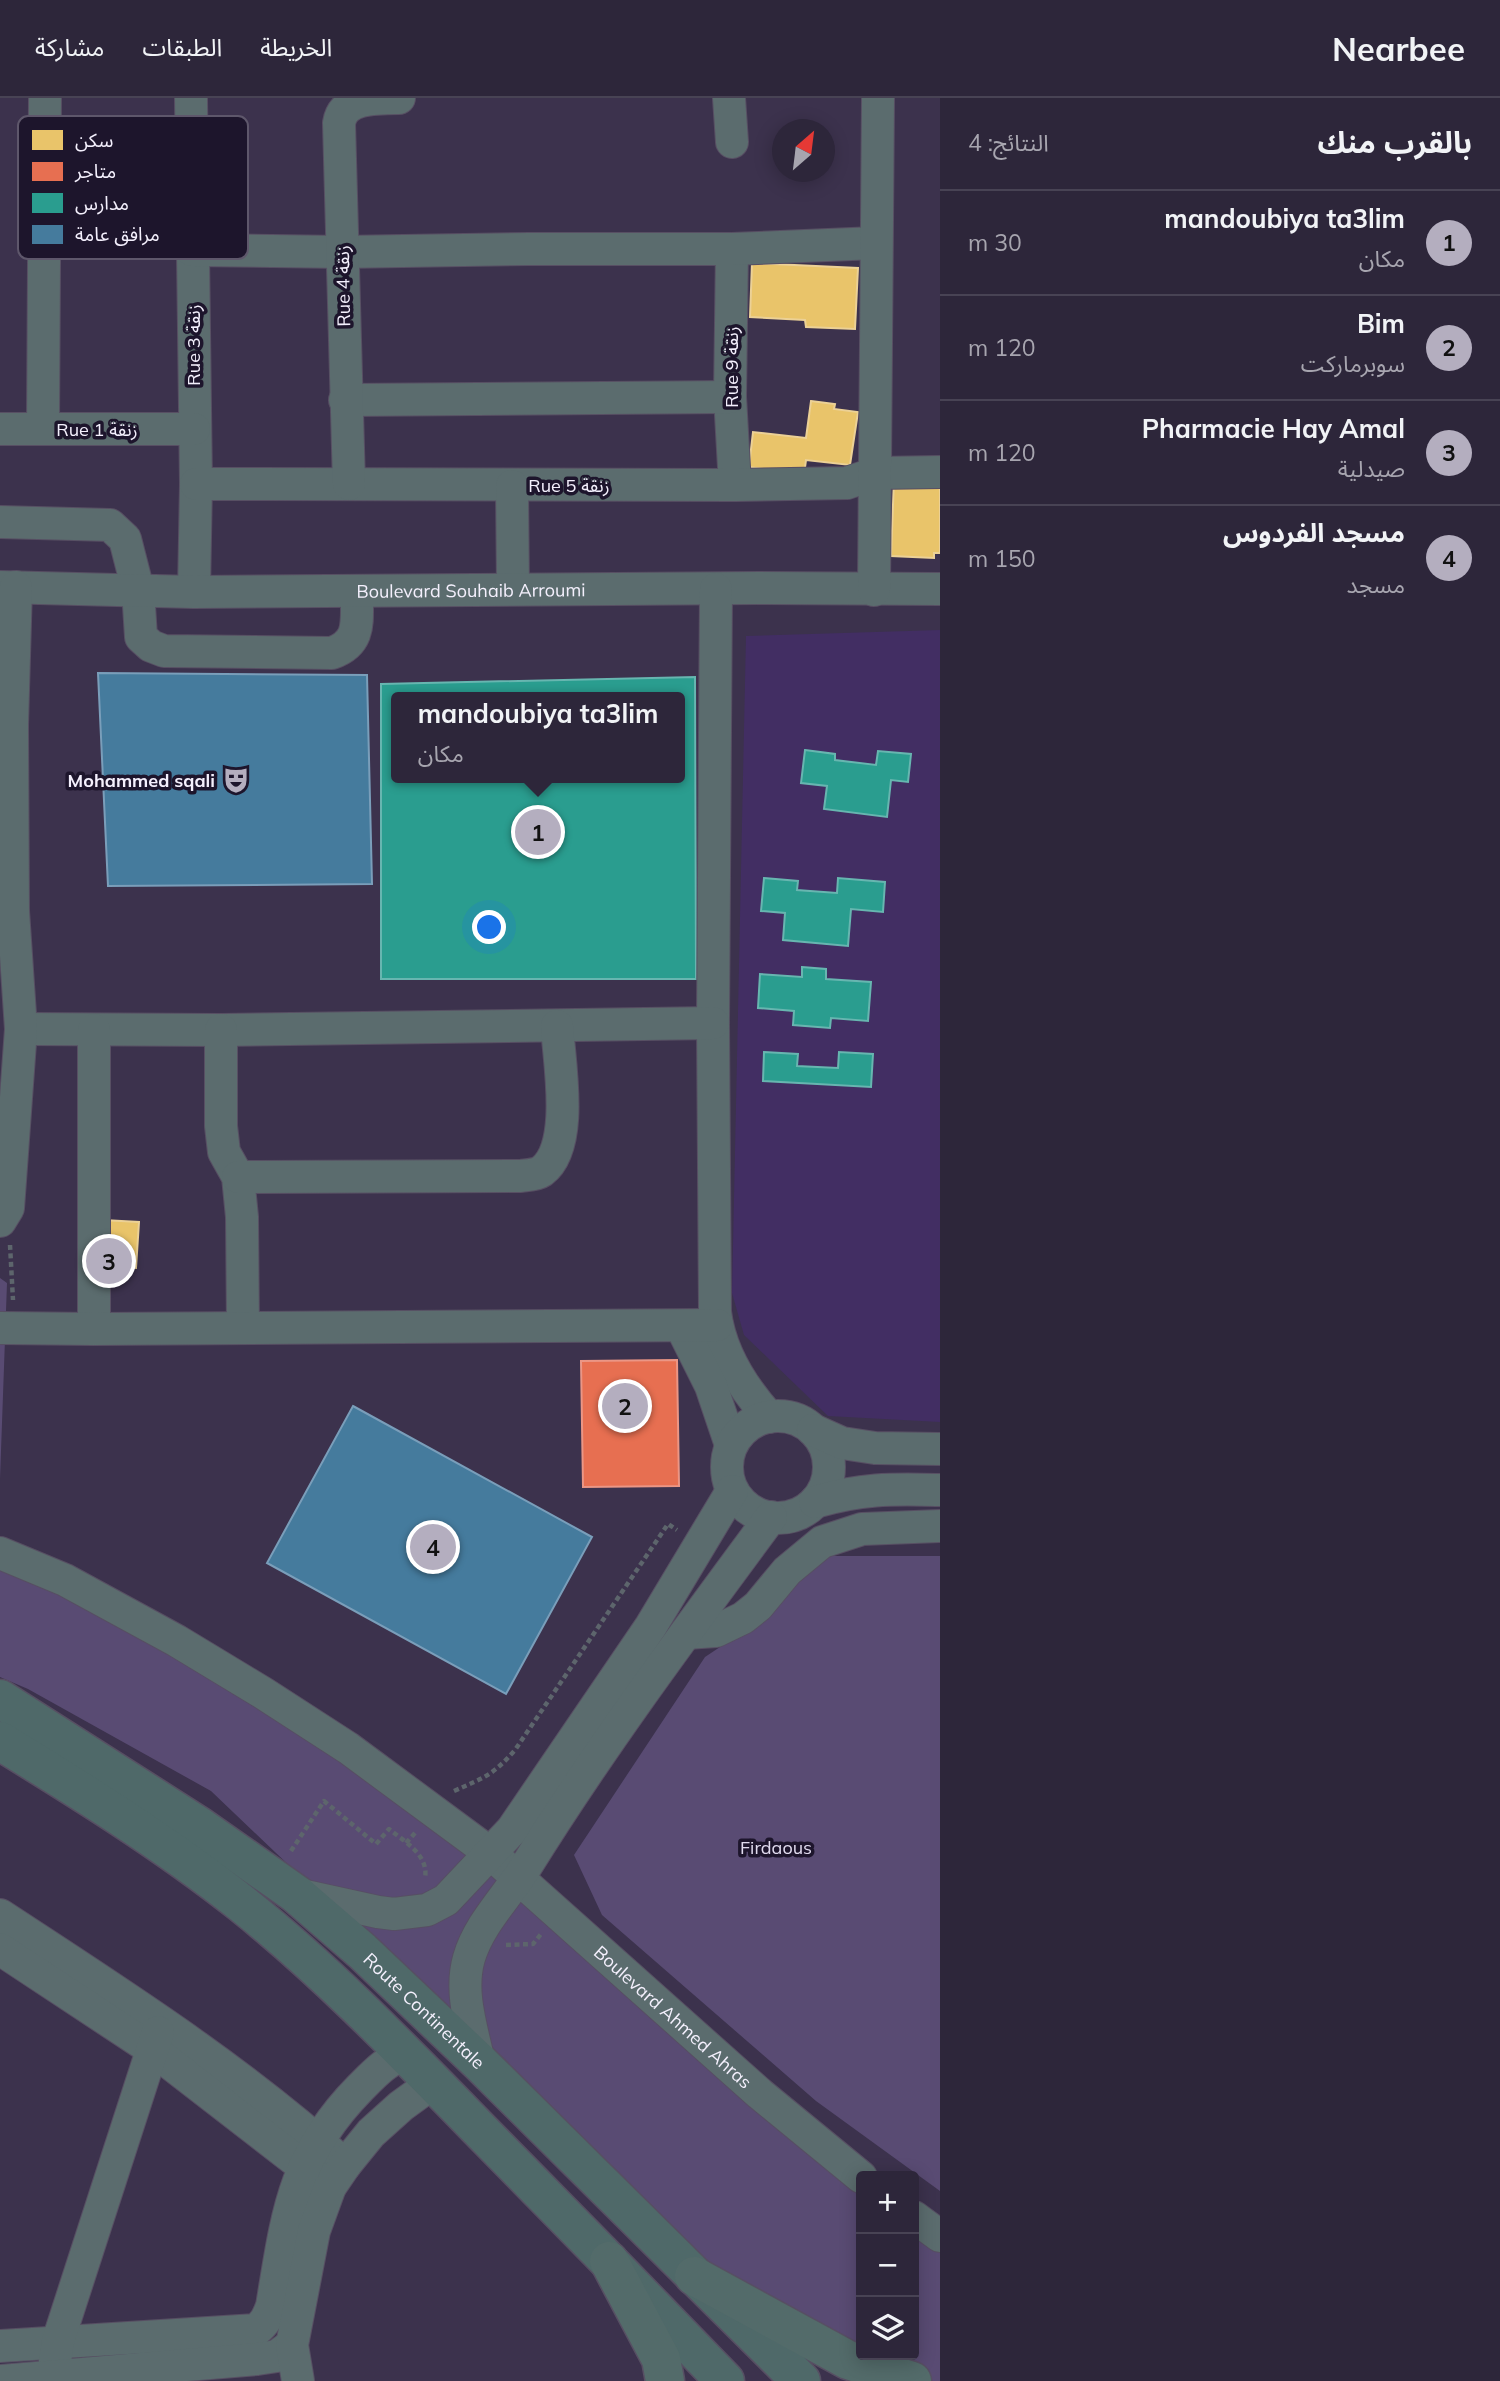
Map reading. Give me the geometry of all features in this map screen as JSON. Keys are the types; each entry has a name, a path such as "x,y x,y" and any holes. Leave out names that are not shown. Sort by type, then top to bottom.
{"highway":[{"path":"609,2261 661,2360 665,2381"},
{"path":"694,2276 848,2360 912,2381"}],"main road":[{"name":"Route Continentale","path":"0,1699 199,1826 284,1886 362,1951 479,2062 801,2381"},
{"path":"0,1741 179,1856 264,1923 336,1986 406,2053 725,2381"}],"street":[{"path":"46,98 46,116"},
{"name":"Rue 3 زنقة","path":"191,98 191,116"},
{"path":"359,99 399,98"},
{"path":"729,98 732,142"},
{"path":"874,590 878,98"},
{"name":"Rue 4 زنقة","path":"349,484 339,123 340,111 348,103 359,99"},
{"path":"248,251 732,249 876,243"},
{"name":"Rue 9 زنقة","path":"732,249 730,397 735,485"},
{"path":"43,428 45,259"},
{"name":"Rue 3 زنقة","path":"192,259 196,484 194,592"},
{"path":"345,400 730,397"},
{"name":"Rue 1 زنقة","path":"0,429 194,429"},
{"name":"Rue 5 زنقة","path":"196,484 735,485 847,483 876,473 940,472"},
{"path":"512,486 513,589"},
{"path":"0,523 110,525 125,539 138,590 141,637 150,646 164,652 332,653 345,648 353,640 357,591"},
{"path":"4,1214 13,1046 7,911 8,587"},
{"name":"Boulevard Souhaib Arroumi","path":"8,587 194,592 940,589"},
{"path":"716,589 713,1023 717,1325 728,1358 750,1396 769,1417"},
{"path":"13,1046 94,1030 221,1031 713,1023"},
{"path":"238,1177 414,1178 536,1174 554,1157 562,1122 557,1026"},
{"path":"94,1030 94,1329"},
{"path":"221,1031 221,1126 224,1152 238,1177 242,1217 243,1328"},
{"path":"7,1328 717,1325"},
{"path":"681,1326 711,1386 732,1444"},
{"path":"940,1449 875,1448 842,1443 800,1421 769,1417 754,1422 741,1432 732,1444 727,1460 727,1476 732,1491 743,1504 756,1513 771,1517 795,1514 815,1502 872,1489 940,1490"},
{"path":"813,1430 828,1458 824,1489 815,1502"},
{"path":"284,1886 378,1913 427,1910 446,1900 512,1830 651,1626 732,1491"},
{"path":"479,2062 467,2004 465,1977 468,1960 481,1930 519,1878 592,1763 771,1517"},
{"path":"686,1633 716,1631 743,1618 758,1606 787,1571 821,1542 862,1529 940,1526"},
{"name":"Boulevard Ahmed Ahras","path":"0,1553 65,1580 177,1641 253,1686 348,1748 490,1853 760,2094 856,2173"},
{"path":"0,1915 311,2153 337,2176"},
{"path":"0,1949 157,2035"},
{"path":"53,2375 58,2341 157,2035"},
{"path":"0,2346 256,2330 267,2320 290,2204 311,2153 342,2107 393,2058 406,2053"},
{"path":"298,2381 292,2345 314,2231 337,2176 371,2133 401,2106 434,2082"},
{"path":"919,2221 940,2236"},
{"path":"267,2320 292,2345"},
{"path":"0,2381 257,2359 277,2356 292,2345"}],"path":[{"path":"4,1214 7,1328"},
{"path":"406,1843 454,1790 478,1782 498,1768 514,1749 668,1524 701,1545"},
{"path":"284,1886 324,1801 376,1844 389,1829 422,1856 426,1865 424,1882"}],"shaded area":[{"path":"940,630 940,1422 828,1416 744,1335 732,1293 746,636"}],"green space":[{"path":"0,1278 7,1283 0,1479"},
{"path":"0,1541 258,1675 856,2173 856,2356 712,2291 319,1894 211,1791 28,1689 0,1677"},
{"name":"Firdaous","path":"813,1556 940,1556 940,2191 919,2176 919,2171 912,2171 816,2101 602,1915 574,1855 705,1657 750,1627"},
{"path":"919,2221 940,2236 940,2381 912,2381 865,2360 919,2360"}],"building: سكن":[{"path":"752,263 858,268 855,329 806,327 805,320 750,317"},
{"path":"811,401 835,404 834,409 858,412 850,465 806,460 804,475 749,467 753,432 806,438"},
{"path":"894,479 940,481 940,553 934,553 934,558 891,556"},
{"path":"103,1220 139,1222 136,1268 101,1266"}],"building: متاجر":[{"path":"677,1360 679,1486 583,1487 581,1361"}],"building: مدارس":[{"path":"695,677 696,979 381,979 381,684"},
{"path":"805,750 835,754 835,760 876,765 878,751 911,754 908,782 891,780 887,817 824,809 827,786 801,783"},
{"path":"764,878 798,881 797,890 837,893 838,878 885,882 883,912 851,909 848,946 783,940 785,913 761,911"},
{"path":"802,967 826,969 826,979 871,982 868,1021 831,1018 830,1028 793,1025 794,1011 758,1008 760,974 802,977"},
{"path":"764,1052 798,1054 797,1066 838,1068 839,1052 873,1054 871,1087 763,1081"}],"building: مرافق عامة":[{"name":"Mohammed sqali","path":"98,673 367,675 372,884 108,886"},
{"path":"353,1406 592,1537 506,1694 267,1563"}],"place":[{"name":"Mohammed sqali","path":"236,780"},
{"name":"mandoubiya ta3lim","path":"538,832"},
{"name":"Pharmacie Hay Amal","path":"109,1261"},
{"name":"Bim","path":"625,1406"},
{"name":"مسجد الفردوس","path":"433,1547"}]}
